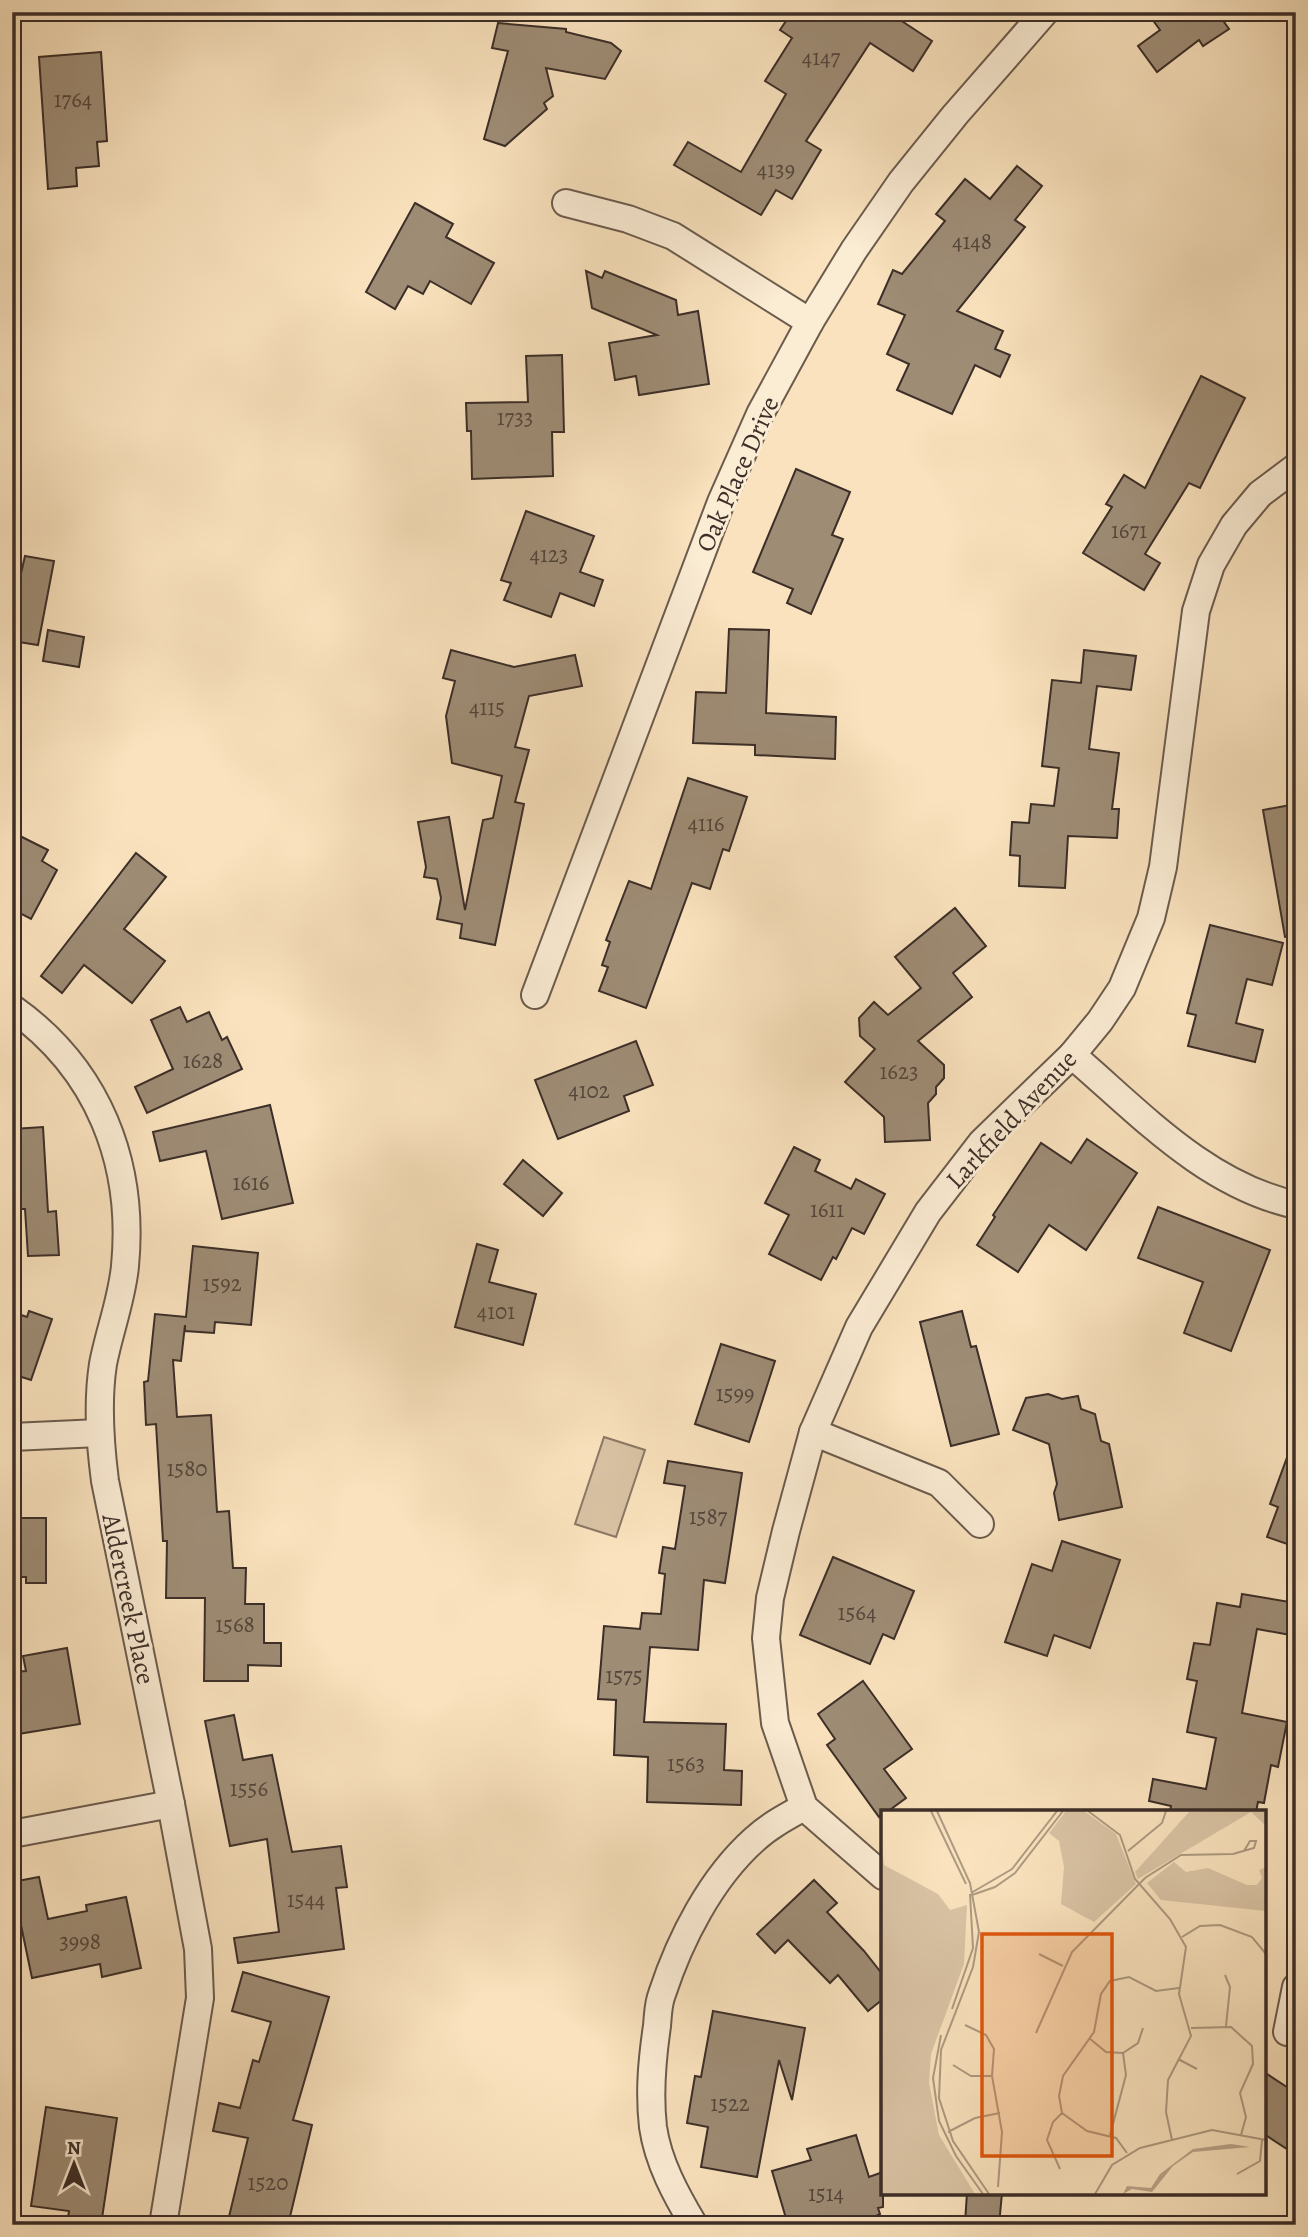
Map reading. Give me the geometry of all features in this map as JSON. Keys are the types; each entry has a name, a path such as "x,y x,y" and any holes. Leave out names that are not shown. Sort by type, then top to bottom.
{"street":[{"name":"Oak Place Drive","path":"535,995 721,502 760,415 810,322 853,250 901,182 955,115 1045,12"},
{"path":"566,203 628,219 673,236 810,322"},
{"name":"Larkfield Avenue","path":"804,1808 775,1723 766,1638 770,1598 813,1432 859,1327 928,1212 982,1142 1072,1055 1100,1021 1122,988 1151,918 1163,867 1196,611 1211,565 1234,525 1260,494 1296,467"},
{"name":"Aldercreek Place","path":"12,1008 33,1022 71,1061 99,1105 120,1163 128,1219 125,1269 103,1366 99,1433 105,1480 172,1804 198,1949 200,1998 163,2225"},
{"path":"1072,1055 1185,1152 1218,1175 1248,1190 1296,1205"},
{"path":"813,1432 939,1483 980,1524"},
{"path":"12,1437 99,1433"},
{"path":"12,1834 172,1804"},
{"path":"694,2225 671,2187 653,2129 650,2074 661,1996 687,1934 731,1863 780,1820 804,1808 881,1874"},
{"path":"1282,2031 1296,1987"}],"shaded area":[{"path":"604,1437 645,1450 616,1537 575,1524"}],"building":[{"path":"792,12 888,12 932,41 913,71 870,43 806,141 821,150 792,199 776,190 761,215 674,165 688,142 741,172 786,94 765,81 792,38 780,30"},
{"path":"1147,12 1217,12 1229,29 1203,46 1199,40 1157,72 1138,46 1160,30"},
{"path":"498,23 566,29 566,32 611,43 621,51 605,79 546,68 553,96 544,103 547,109 505,146 484,139 508,51 492,48"},
{"path":"101,52 107,141 97,142 99,166 76,168 77,186 48,189 39,57"},
{"path":"1017,166 1042,186 1015,220 1025,227 957,311 1003,331 995,349 1010,355 1000,377 975,365 952,414 897,390 909,364 887,354 905,315 878,304 893,270 902,274 945,221 936,214 965,179 990,199"},
{"path":"415,203 453,224 446,237 494,263 471,304 430,281 423,294 408,286 395,309 366,292"},
{"path":"586,271 602,278 605,271 676,300 678,315 698,311 709,384 639,395 636,376 615,380 609,343 657,335 592,308"},
{"path":"562,355 564,432 552,432 553,476 472,479 471,431 467,431 466,403 528,402 526,356"},
{"path":"1201,376 1245,398 1200,488 1189,483 1145,554 1160,563 1144,590 1083,553 1112,507 1106,504 1124,475 1145,488"},
{"path":"796,469 850,492 832,535 843,539 811,614 787,603 793,589 753,572"},
{"path":"526,511 594,536 580,572 603,580 594,606 560,593 551,617 504,600 511,583 501,580"},
{"path":"25,556 54,561 38,645 12,641 12,577 20,578"},
{"path":"729,629 769,630 766,713 836,717 835,759 755,755 755,745 693,743 696,692 726,693"},
{"path":"48,630 84,637 79,667 43,661"},
{"path":"451,650 514,667 575,655 582,686 529,696 515,747 529,750 515,802 524,804 495,945 460,938 462,924 437,919 441,898 437,879 424,877 426,867 418,822 449,817 465,910 483,820 493,818 502,776 452,763 446,716 455,681 443,678"},
{"path":"1084,650 1136,656 1131,690 1097,686 1089,749 1119,753 1112,809 1119,809 1117,838 1068,836 1065,888 1019,886 1020,856 1010,855 1012,822 1029,823 1031,804 1054,806 1059,768 1042,766 1052,680 1081,683"},
{"path":"688,778 747,797 729,851 723,849 710,889 692,883 646,1008 599,991 608,967 602,965 610,942 606,940 629,881 651,889"},
{"path":"1296,804 1296,936 1285,937 1263,810"},
{"path":"12,832 48,850 42,861 57,870 31,919 12,909"},
{"path":"136,853 166,877 124,929 165,961 132,1003 84,965 62,993 41,976"},
{"path":"955,908 986,946 953,973 972,997 918,1041 944,1065 944,1078 928,1103 930,1140 885,1142 884,1117 845,1082 875,1049 860,1036 859,1018 874,1002 888,1015 921,988 895,957"},
{"path":"1210,925 1283,943 1272,985 1247,979 1236,1023 1263,1030 1255,1062 1188,1046 1196,1015 1187,1013"},
{"path":"180,1007 187,1022 209,1012 222,1040 227,1037 242,1069 147,1113 135,1087 173,1069 151,1020"},
{"path":"636,1041 653,1085 624,1096 629,1111 558,1139 535,1080"},
{"path":"270,1105 293,1203 222,1219 206,1151 160,1161 153,1132"},
{"path":"43,1127 48,1212 56,1211 59,1255 28,1256 25,1209 12,1209 13,1129"},
{"path":"1087,1139 1137,1173 1086,1250 1049,1225 1018,1272 977,1245 995,1217 993,1215 1041,1143 1071,1163"},
{"path":"794,1147 820,1160 815,1171 851,1189 856,1179 885,1194 864,1234 852,1228 836,1259 833,1257 821,1280 769,1254 789,1215 765,1203"},
{"path":"523,1160 562,1193 543,1216 504,1184"},
{"path":"1158,1207 1270,1250 1231,1351 1184,1333 1203,1282 1138,1258"},
{"path":"477,1244 498,1250 489,1282 536,1294 523,1345 455,1327"},
{"path":"193,1246 258,1253 251,1325 215,1322 214,1333 185,1331 185,1325 181,1361 173,1360 177,1417 211,1415 217,1512 229,1511 233,1568 246,1568 245,1604 264,1604 264,1643 281,1643 281,1666 248,1665 248,1681 204,1681 205,1598 166,1598 167,1541 163,1541 156,1424 146,1425 144,1382 148,1381 155,1314 186,1317"},
{"path":"29,1311 52,1319 31,1380 12,1374 12,1312 27,1317"},
{"path":"962,1311 971,1347 976,1346 999,1434 951,1446 920,1322"},
{"path":"721,1344 775,1361 749,1442 695,1424"},
{"path":"1048,1394 1062,1399 1078,1396 1081,1409 1095,1414 1101,1441 1109,1444 1122,1507 1059,1520 1054,1493 1057,1484 1049,1444 1013,1430 1026,1398"},
{"path":"1293,1441 1296,1442 1296,1547 1267,1537 1278,1507 1270,1504"},
{"path":"668,1461 742,1473 725,1583 704,1580 698,1650 650,1647 644,1722 726,1724 724,1770 742,1771 741,1805 647,1802 648,1757 614,1755 616,1700 598,1699 604,1626 640,1629 642,1613 661,1614 665,1574 659,1573 663,1547 675,1549 685,1486 664,1483"},
{"path":"12,1518 46,1518 46,1583 26,1583 26,1577 12,1577"},
{"path":"1062,1541 1120,1560 1090,1648 1054,1635 1047,1656 1005,1642 1032,1564 1052,1571"},
{"path":"833,1557 914,1591 894,1639 883,1634 870,1664 800,1635"},
{"path":"1242,1594 1296,1603 1296,1636 1257,1629 1242,1713 1287,1722 1278,1767 1271,1765 1264,1803 1258,1802 1256,1810 1170,1810 1171,1806 1149,1801 1153,1779 1206,1789 1216,1738 1187,1732 1197,1681 1187,1679 1194,1643 1210,1645 1217,1603 1240,1607"},
{"path":"67,1648 80,1724 12,1735 12,1672 26,1671 23,1656"},
{"path":"863,1681 912,1749 884,1769 906,1798 890,1810 881,1810 879,1817 827,1745 835,1739 818,1714"},
{"path":"234,1715 243,1760 272,1755 292,1852 341,1846 347,1887 336,1888 344,1949 238,1963 234,1938 279,1932 267,1839 230,1846 205,1721"},
{"path":"39,1877 48,1919 87,1911 86,1905 126,1897 141,1968 102,1977 100,1964 32,1978 12,1882"},
{"path":"814,1880 837,1903 827,1912 881,1972 881,2001 868,2011 838,1975 830,1983 788,1940 775,1953 757,1934"},
{"path":"243,1972 329,1997 293,2120 312,2125 288,2225 227,2225 248,2138 213,2131 219,2103 240,2108 253,2060 259,2062 271,2022 232,2011"},
{"path":"713,2011 805,2028 792,2100 779,2060 757,2177 701,2167 708,2127 687,2123 695,2076 701,2077"},
{"path":"1266,2073 1296,2093 1296,2155 1266,2135"},
{"path":"46,2107 117,2118 101,2225 67,2225 69,2211 31,2206"},
{"path":"856,2135 869,2177 881,2173 883,2207 878,2208 880,2214 876,2216 879,2225 788,2225 772,2171 811,2160 807,2149"},
{"path":"967,2195 1002,2195 999,2225 965,2223"}]}
